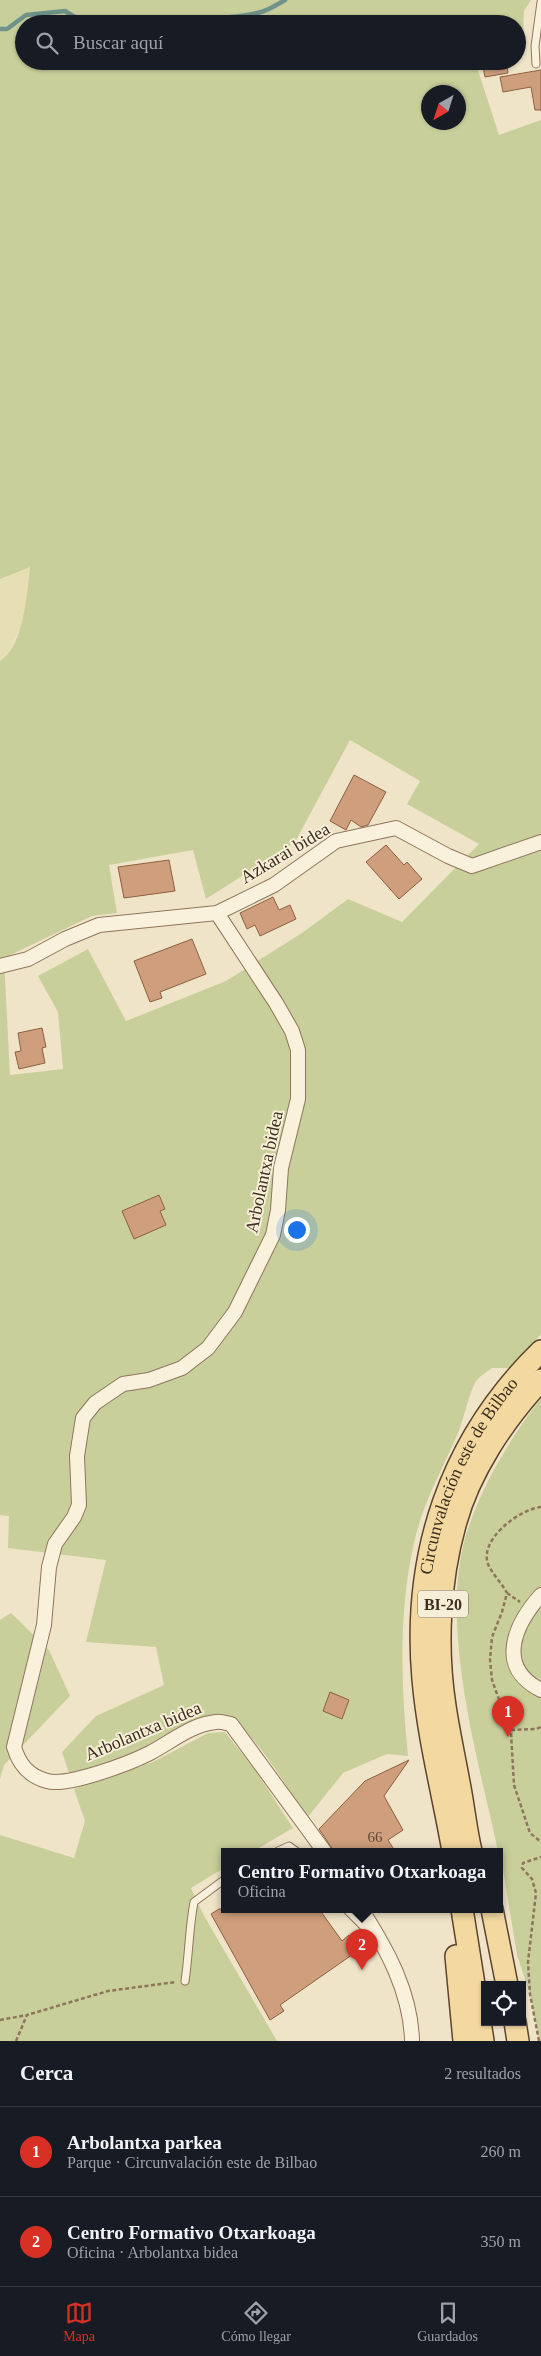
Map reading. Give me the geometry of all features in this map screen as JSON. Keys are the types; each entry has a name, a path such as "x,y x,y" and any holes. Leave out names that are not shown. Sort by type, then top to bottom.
{"main road":[{"name":"Circunvalación este de Bilbao","path":"451,1848 426,1706 422,1655 425,1569 443,1497 474,1436 505,1392 541,1351"},
{"name":"Circunvalación este de Bilbao","path":"471,1848 445,1704 441,1645 443,1588 455,1524 481,1463 507,1423 541,1380"},
{"path":"440,1787 446,1848"},
{"path":"462,1795 479,1848"},
{"path":"452,1913 464,2041"},
{"path":"463,1913 483,2041"},
{"path":"483,1913 494,1981"},
{"path":"493,1913 506,1981"},
{"path":"502,2026 504,2041"},
{"path":"516,2026 518,2041"}],"street":[{"name":"Azkarai bidea","path":"217,913 274,885 336,841 353,837 396,828 448,856 472,866 541,842"},
{"path":"0,966 28,959 65,939 99,926 217,913"},
{"name":"Arbolantxa bidea","path":"217,913 276,1003 292,1031 298,1050 298,1099 281,1168 278,1210 273,1235 235,1312 208,1348 182,1368 149,1380 123,1384 95,1403 83,1418 78,1456 79,1505 74,1517 56,1544 48,1567 44,1625 14,1747 19,1764 31,1774 48,1782 67,1781 117,1766 150,1753 198,1727 217,1721 231,1724 322,1848"},
{"path":"541,1595 529,1608 516,1631 512,1644 515,1662 522,1676 541,1690"},
{"path":"365,1913 386,1947 400,1984 412,2024 412,2041"}],"lane":[{"path":"536,64 541,2"},
{"path":"185,1981 194,1902 221,1881"},
{"path":"349,1913 359,1924 386,1947"}],"path":[{"path":"507,1593 523,1604"},
{"path":"510,1730 536,1729 541,1727"},
{"path":"539,2041 530,1994 528,1962 536,1893 532,1879 522,1868 524,1863 541,1857"},
{"path":"0,2020 27,2015 108,1991 185,1981"},
{"path":"16,2041 27,2015"}],"shaded area":[{"path":"30,566 24,620 7,656 0,661 0,579"}],"green space":[{"path":"0,0 531,0 524,11 524,15 15,15 15,70 478,70 499,135 541,120 541,1334 510,1368 492,1368 477,1380 458,1433 428,1499 419,1526 410,1566 403,1620 402,1648 408,1756 387,1754 343,1773 307,1818 264,1753 244,1729 232,1719 115,1762 70,1776 62,1752 96,1716 164,1685 156,1647 86,1642 106,1560 8,1548 9,1516 0,1515 0,661 8,654 14,644 26,604 30,567 0,579","holes":["350,740 420,781 407,804 479,844 402,922 348,899 302,933 226,981 126,1021 88,949 38,976 58,1012 63,1069 10,1075 4,958 92,916 117,913 109,865 193,850 206,899 295,842"]},
{"path":"541,1398 541,2041 539,2041 530,1994 517,1955 503,1869 503,1848 497,1848 480,1773 463,1686 458,1642 457,1600 460,1560 476,1506 501,1458"},
{"path":"11,1613 49,1650 70,1696 4,1765 0,1779 0,1620"},
{"path":"225,1732 255,1770 293,1828 259,1848 221,1848 221,1870 191,1888 203,1914 277,2041 0,2041 0,1835 74,1858 85,1821 74,1789 153,1762 208,1733"}],"building":[{"path":"484,70 508,70 508,73 485,77"},
{"path":"541,70 541,110 535,110 531,87 503,92 500,77"},
{"path":"354,775 386,792 368,825 361,827 351,820 346,830 330,821"},
{"path":"386,845 404,865 407,862 422,879 399,899 366,862"},
{"path":"169,860 175,891 124,898 118,867"},
{"path":"273,897 279,910 290,905 296,919 260,936 255,925 247,929 240,913"},
{"path":"192,939 206,974 160,992 162,998 150,1002 134,961"},
{"path":"42,1028 46,1047 42,1048 45,1063 19,1069 15,1052 21,1051 18,1033"},
{"path":"159,1195 165,1209 160,1211 166,1225 134,1239 122,1211"},
{"path":"330,1692 349,1700 342,1719 323,1711"},
{"path":"409,1760 384,1796 403,1830 388,1840 393,1848 332,1848 319,1829 365,1781"},
{"path":"219,1909 221,1909 221,1913 322,1913 342,1941 349,1935 359,1950 280,2005 284,2011 270,2020 211,1914"}],"waterway":[{"path":"249,15 267,10 285,0"},
{"path":"26,15 65,11 71,15"},
{"path":"0,29 7,29 15,23"}],"place":[{"name":"Arbolantxa parkea","path":"508,1737"},
{"name":"Centro Formativo Otxarkoaga","path":"362,1970"}]}
